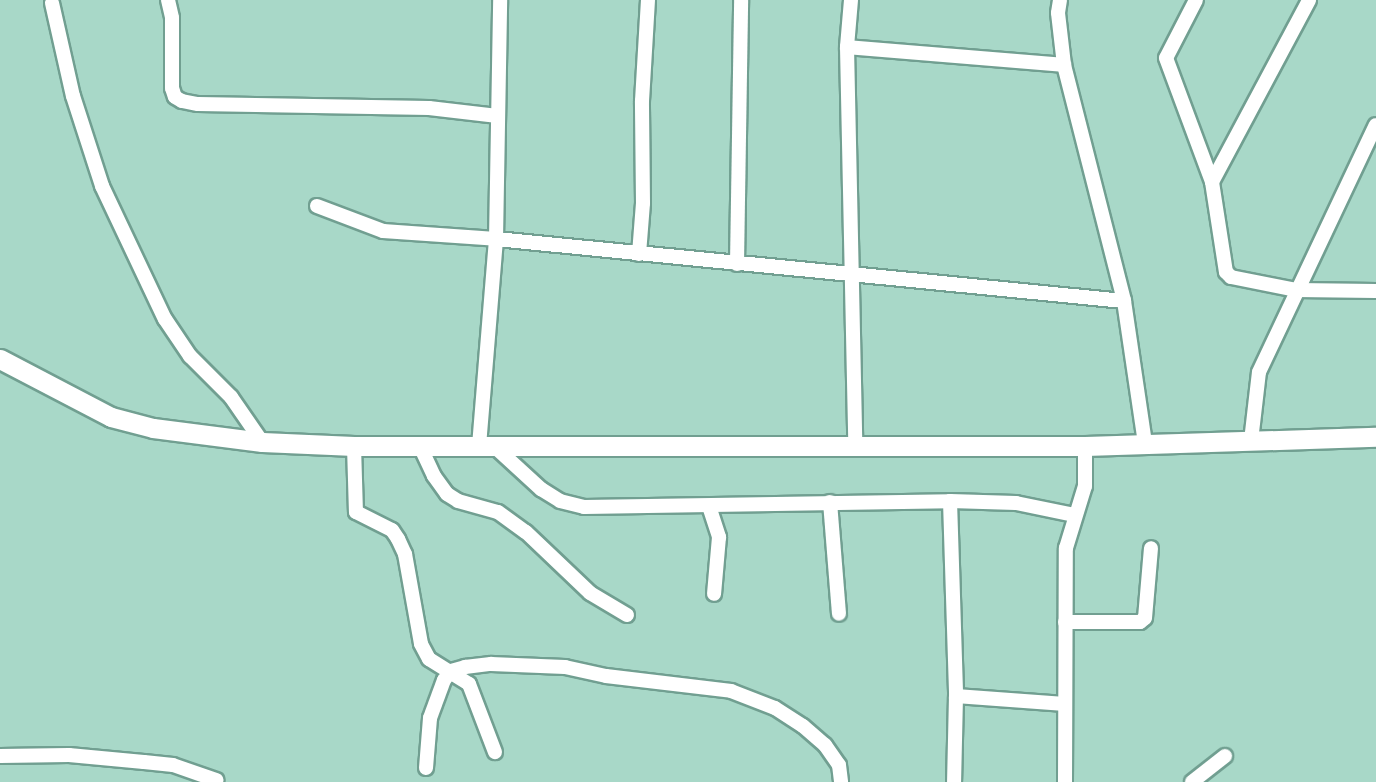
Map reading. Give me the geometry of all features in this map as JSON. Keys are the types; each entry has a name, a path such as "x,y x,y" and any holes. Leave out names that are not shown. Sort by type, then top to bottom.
{"main road":[{"path":"0,359 111,416 153,428 262,442 354,446 1085,446 1376,437"}],"street":[{"path":"168,0 172,18 172,88 175,97 182,102 429,108 498,116"},
{"path":"500,0 496,239 487,446 560,501 584,507 950,501 1016,503 1074,515"},
{"path":"639,254 643,203 642,101 648,0"},
{"path":"737,264 741,0"},
{"path":"851,0 847,47 855,444"},
{"path":"1060,0 1058,13 1064,65 1124,301 1145,443"},
{"path":"1196,0 1166,58 1212,182 1226,272 1231,277 1296,290 1376,291"},
{"path":"1212,182 1309,0"},
{"path":"52,3 73,96 102,186 165,319 190,356 231,397 262,442"},
{"path":"847,47 1064,65"},
{"path":"1251,441 1259,372 1376,125"},
{"path":"317,206 383,232 496,239 1124,301"},
{"path":"354,446 356,512 392,530 398,539 405,554 421,644 429,659 469,684 476,696 495,752"},
{"path":"420,446 434,476 447,494 458,501 498,512 526,532 590,593 627,615"},
{"path":"1065,782 1066,548 1085,486 1085,446"},
{"path":"950,501 957,696 954,782"},
{"path":"830,502 839,614"},
{"path":"709,506 719,537 714,594"},
{"path":"1065,622 1140,622 1145,618 1151,548"},
{"path":"426,768 430,718 437,693 451,671 491,664 565,667 606,676 731,691 775,708 803,726 825,745 839,765 841,782"},
{"path":"957,696 1065,704"},
{"path":"0,756 69,755 173,765 216,780"},
{"path":"1192,782 1225,756"}]}
